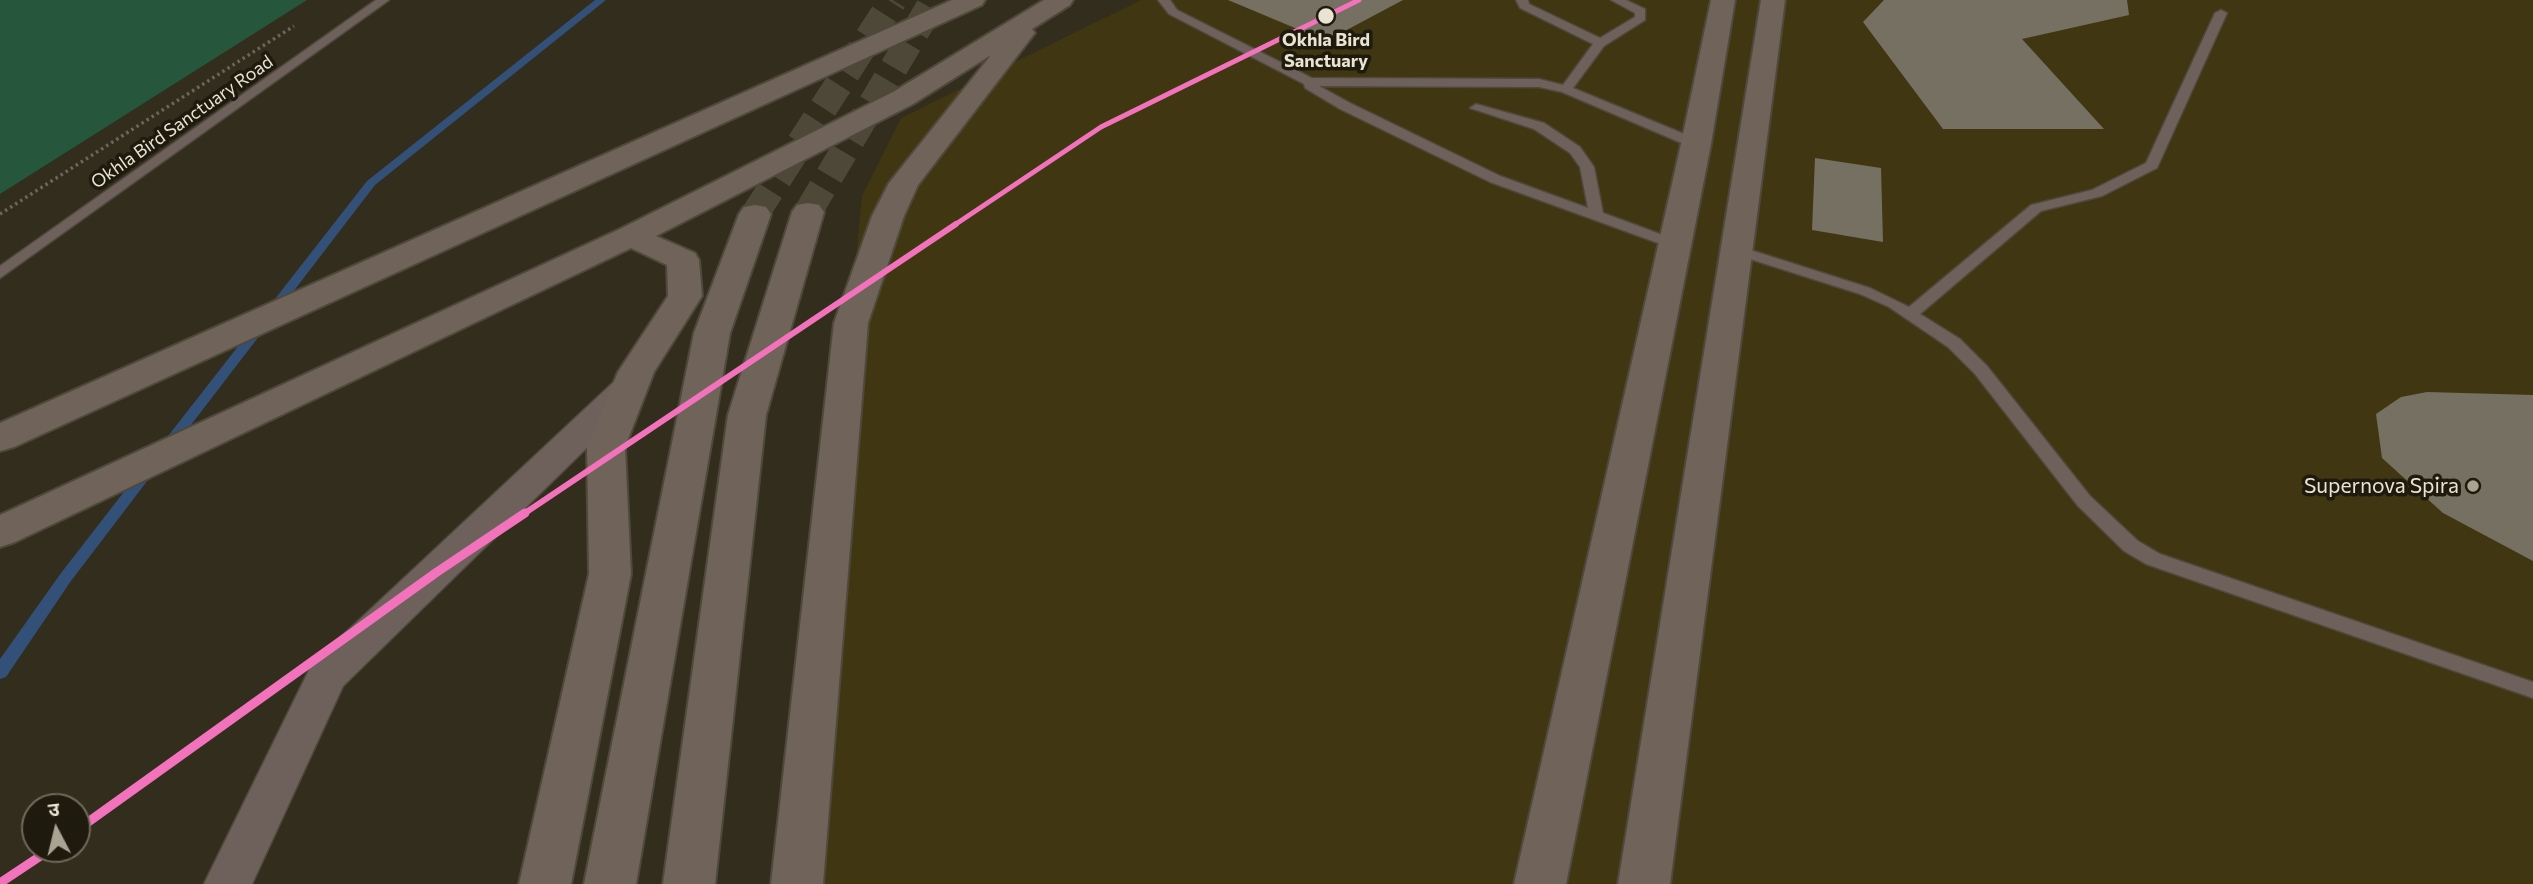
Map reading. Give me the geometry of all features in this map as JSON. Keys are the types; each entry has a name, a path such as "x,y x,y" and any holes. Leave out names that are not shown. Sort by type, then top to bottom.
{"main road":[{"path":"0,438 929,0"},
{"path":"0,410 660,128 973,0"},
{"path":"1540,884 1696,144 1723,0"},
{"path":"1644,884 1773,0"},
{"path":"0,532 631,236 903,97 1049,7"},
{"path":"797,884 851,323 887,216 904,183 1049,7"},
{"path":"689,884 747,415 808,212"},
{"path":"610,884 712,333 755,214"},
{"path":"545,884 610,574 606,447 631,385 685,296 683,260 631,236"}],"street":[{"path":"228,884 327,676 631,385"}],"lane":[{"name":"Okhla Bird Sanctuary Road","path":"0,273 383,0"},
{"path":"1164,0 1173,12 1345,106 1496,179 1674,244"},
{"path":"1522,0 1524,6 1600,43"},
{"path":"1566,89 1600,43 1641,18 1641,11 1617,0"},
{"path":"1910,314 2036,208 2097,193 2152,165 2221,13"},
{"path":"1297,78 1328,84 1516,82 1566,89 1696,144"},
{"path":"1476,108 1539,126 1575,150 1587,167 1596,215"},
{"path":"1736,250 1865,291 1910,314 1954,343 1981,370 2084,501 2131,546 2153,559 2533,690"}],"path":[{"path":"0,214 305,19"}],"shaded area":[{"path":"1141,0 2533,0 2533,884 794,884 862,196 901,118"}],"green space":[{"path":"0,0 307,0 0,194"}],"building":[{"name":"Okhla Bird Sanctuary","path":"1228,0 1403,0 1326,41"},
{"path":"1884,0 2127,0 2129,15 2022,39 2104,129 1943,129 1863,22"},
{"path":"1815,158 1881,168 1883,242 1812,230"},
{"name":"Supernova Spira","path":"2427,392 2533,395 2533,561 2443,513 2382,458 2376,414 2401,397"}],"waterway":[{"path":"166,448 371,183 601,0"},
{"path":"0,672 66,577 149,469"}],"tunnel":[{"path":"755,214 893,0"},
{"path":"808,212 934,0"}],"transit line":[{"path":"91,820 437,572 1101,127 1359,0"},
{"path":"0,883 30,863"}],"place":[{"name":"Okhla Bird Sanctuary","path":"1326,16"},
{"name":"Supernova Spira","path":"2473,486"}]}
